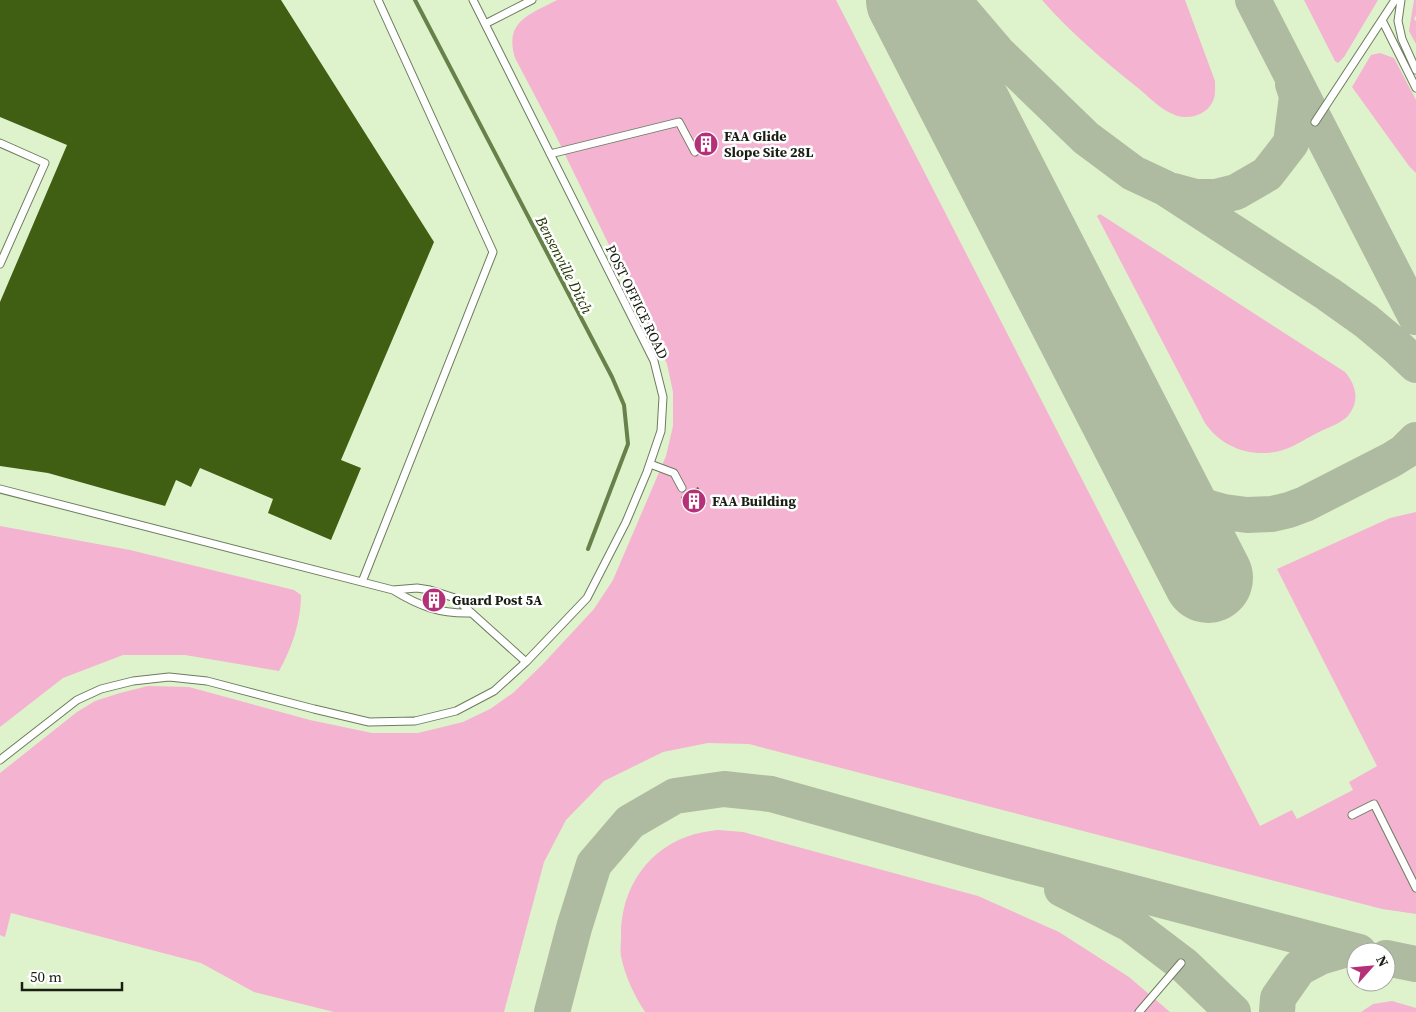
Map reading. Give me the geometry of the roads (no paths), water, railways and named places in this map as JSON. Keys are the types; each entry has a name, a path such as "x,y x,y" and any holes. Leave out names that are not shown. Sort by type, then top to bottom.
{"lane":[{"path":"362,582 492,252 378,0"},
{"name":"POST OFFICE ROAD","path":"0,760 77,700 101,689 133,681 169,677 206,681 369,722 415,721 456,711 494,691 526,662 587,598 626,522 650,464 661,431 663,397 654,362 473,0"},
{"path":"485,24 532,0"},
{"path":"1315,122 1395,0"},
{"path":"1400,0 1398,21 1402,38 1416,70"},
{"path":"1382,20 1416,88"},
{"path":"550,154 679,122 695,152"},
{"path":"0,143 45,163 0,264"},
{"path":"650,464 674,473 682,488"},
{"path":"0,489 393,590 413,602 452,614 471,613"},
{"path":"393,590 417,588 455,598 526,662"},
{"path":"1352,815 1374,804 1416,888"},
{"path":"1139,1012 1181,962"}],"waterway":[{"name":"Bensenville Ditch","path":"415,0 612,377 624,405 628,444 588,549"}],"place":[{"name":"FAA Glide Slope Site 28L","path":"706,144"},
{"name":"FAA Building","path":"694,501"},
{"name":"Guard Post 5A","path":"434,600"}]}
